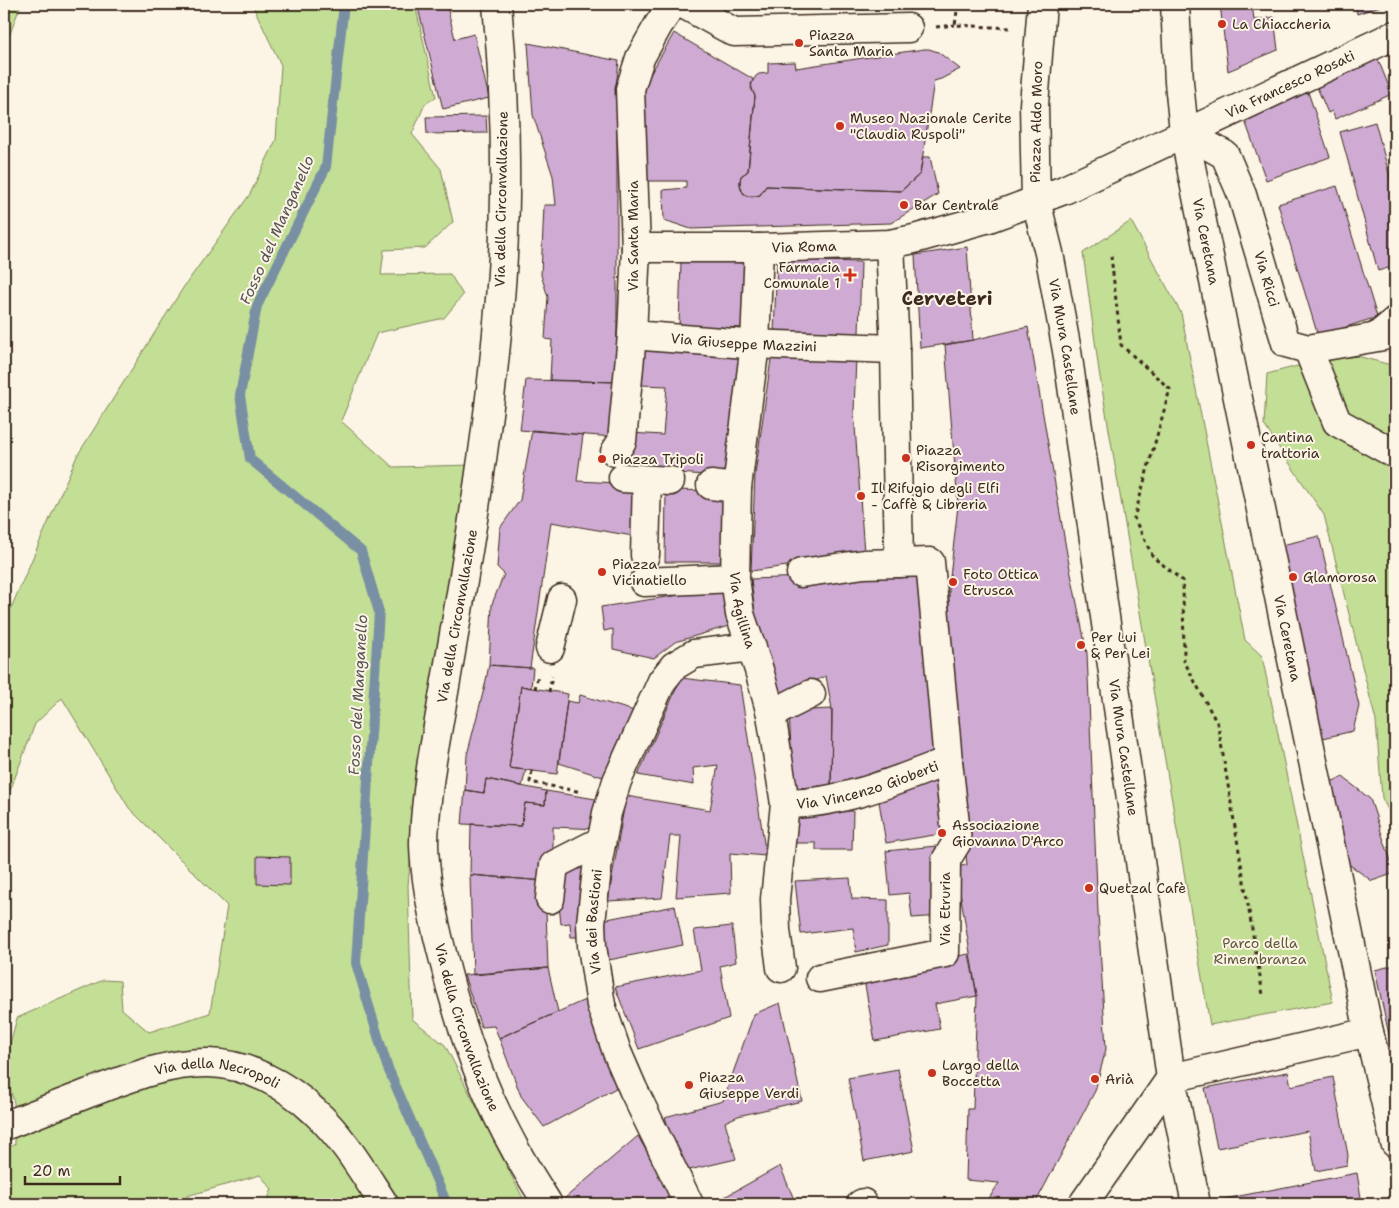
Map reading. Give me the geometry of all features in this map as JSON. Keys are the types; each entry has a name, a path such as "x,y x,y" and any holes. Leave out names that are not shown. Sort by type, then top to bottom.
{"street":[{"name":"Via della Circonvallazione","path":"497,4 502,68 504,184 502,272 495,353 478,490 428,786 424,845 427,881 434,924 453,999 490,1099 515,1149 548,1204"},
{"path":"683,4 734,32 920,28"},
{"name":"Via Ceretana","path":"1175,4 1184,132 1369,1032 1395,1142"},
{"name":"Via Santa Maria","path":"615,452 622,441 632,335 636,248 630,89 640,58 666,14"},
{"name":"Piazza Aldo Moro","path":"970,223 1036,202 1034,124 1040,17"},
{"name":"Via Francesco Rosati","path":"1184,132 1395,35"},
{"path":"1036,202 1091,178 1184,132"},
{"name":"Via Ricci","path":"1184,132 1226,155 1242,195 1286,343 1308,349"},
{"name":"Via Mura Castellane","path":"1036,202 1049,253 1068,351 1172,1078 1196,1204"},
{"name":"Via Roma","path":"636,248 759,248 890,244 970,223"},
{"path":"801,573 864,564 899,563 895,348 890,244"},
{"name":"Via Agillina","path":"759,248 755,344 724,486 740,614 752,647 771,714 785,804 775,899 776,937 782,968"},
{"path":"1395,334 1308,349 1337,422 1395,454"},
{"name":"Via Giuseppe Mazzini","path":"632,335 755,344 895,348"},
{"path":"1363,339 1395,355"},
{"path":"644,555 646,480"},
{"name":"Via Etruria","path":"820,978 945,953 946,860 957,842 930,562 899,563"},
{"path":"644,582 735,578"},
{"path":"550,648 562,598"},
{"name":"Via dei Bastioni","path":"689,1204 633,1089 617,1052 602,1005 593,962 591,930 601,840 612,797 624,765 658,688 674,666 686,658 701,652 752,647"},
{"path":"771,714 810,694"},
{"name":"Via Vincenzo Gioberti","path":"785,804 810,803 851,794 948,762"},
{"path":"550,899 554,865 601,840"},
{"path":"1083,1204 1172,1078 1369,1032"},
{"name":"Via della Necropoli","path":"4,1126 148,1072 190,1064 210,1063 227,1066 267,1078 297,1097 314,1111 356,1162 384,1204"}],"lane":[{"path":"1363,339 1395,313"}],"path":[{"path":"955,25 958,4"},
{"path":"920,28 1040,17"},
{"path":"1111,256 1122,345 1170,389 1134,518 1153,557 1183,581 1184,661 1218,726 1263,995"},
{"path":"532,771 530,782 612,797"}],"green space":[{"path":"4,4 21,4 4,50"},
{"path":"252,4 415,4 436,97 425,104 412,134 441,169 453,222 425,248 384,250 381,275 450,274 463,295 444,318 377,333 341,421 393,467 473,465 420,764 408,885 412,1019 445,1045 526,1204 266,1204 272,1189 260,1175 187,1196 186,1204 4,1204 4,1150 15,1144 14,1103 4,1066 17,1018 103,980 120,981 122,1009 149,1032 210,1013 227,906 129,808 62,698 35,724 4,807 4,624 77,456 183,288 250,194 276,140 281,65"},
{"name":"Parco della Rimembranza","path":"1131,221 1181,313 1245,640 1262,656 1333,1002 1210,1025 1099,371 1083,253"},
{"path":"1357,356 1395,366 1395,824 1382,798 1376,721 1324,515 1264,425 1267,374 1328,358"}],"building":[{"path":"417,4 456,4 447,6 455,39 474,34 489,98 443,109"},
{"path":"1220,4 1252,4 1254,20 1274,17 1278,50 1228,71"},
{"path":"1355,4 1386,4 1357,14"},
{"path":"674,33 753,79 751,88 755,96 748,171 741,176 740,181 741,190 747,196 760,195 766,186 901,191 920,174 923,157 930,157 938,194 891,223 691,229 664,220 663,190 686,188 686,181 645,181 643,87"},
{"path":"528,43 619,61 616,87 621,127 617,128 617,382 550,380 552,340 545,339 548,297 541,275 544,205 556,205 553,176 533,115"},
{"name":"Museo Nazionale Cerite \"Claudia Ruspoli\"","path":"924,49 938,52 960,69 934,81 920,174 901,191 766,186 760,195 747,196 743,193 740,181 741,176 748,171 755,96 751,84 759,74 768,73 768,63 795,62 796,68"},
{"path":"1375,52 1392,94 1335,119 1332,111 1328,113 1313,78"},
{"path":"1308,92 1330,157 1266,180 1243,115"},
{"path":"486,116 487,133 427,134 426,117"},
{"path":"1375,122 1395,195 1395,266 1378,271 1340,132"},
{"path":"1337,186 1377,317 1318,336 1278,204"},
{"path":"967,247 973,340 920,348 915,255"},
{"path":"777,260 861,262 859,335 774,332"},
{"path":"681,261 748,263 746,328 679,326"},
{"path":"1028,327 1067,554 1087,653 1106,1049 1095,1091 1036,1202 1034,1204 990,1204 986,1203 999,1183 966,1180 968,1109 973,1109 977,996 956,867 967,865 949,692 949,586 958,505 945,345"},
{"path":"644,347 740,354 731,477 627,469 630,433 663,435 667,386 641,385"},
{"path":"856,356 854,412 864,553 751,571 755,475 771,359"},
{"path":"526,380 617,382 614,437 520,430"},
{"path":"532,430 583,435 577,481 639,484 633,536 551,522 530,668 489,665 492,604 504,574 497,567 500,528 520,500"},
{"path":"666,490 730,491 729,562 665,562"},
{"path":"1319,536 1359,706 1353,731 1319,739 1274,547"},
{"path":"917,573 939,756 877,771 831,790 832,709 826,676 774,700 757,631 751,579"},
{"path":"732,587 732,625 675,642 654,658 613,649 613,629 604,631 601,607"},
{"path":"489,665 533,668 531,688 521,686 509,768 526,770 522,786 486,779 484,793 465,790 467,755"},
{"path":"681,678 740,685 766,856 730,853 731,893 676,897 681,836 670,836 662,898 608,901 626,796 710,810 718,765 693,768 694,785 638,775"},
{"path":"521,686 568,694 557,774 509,768"},
{"path":"580,695 641,713 609,779 559,763 567,701 578,703"},
{"path":"832,709 831,790 793,787 789,711"},
{"path":"945,770 952,832 886,843 878,796"},
{"path":"1343,777 1370,799 1395,873 1372,881 1343,860 1328,783"},
{"path":"486,779 546,791 545,805 525,803 521,826 462,824 465,790 484,793"},
{"path":"546,791 602,800 599,829 553,827 553,864 545,881 470,875 471,824 521,826 525,803 545,805"},
{"path":"792,810 853,811 852,850 816,850 816,843 791,843"},
{"path":"936,846 942,916 912,918 909,893 890,895 886,851"},
{"path":"257,856 290,857 290,885 257,884"},
{"path":"590,861 587,937 571,937 570,923 561,924 557,886 560,867"},
{"path":"470,875 545,881 548,968 473,975"},
{"path":"850,878 852,899 888,900 888,945 856,952 853,928 801,934 795,881"},
{"path":"675,906 683,945 609,960 602,920"},
{"path":"732,926 736,962 720,966 729,1018 639,1049 615,987 701,970 694,930"},
{"path":"969,954 977,996 935,1004 940,1029 875,1041 863,974"},
{"path":"1395,965 1395,1063 1375,970"},
{"path":"548,968 558,1012 499,1038 494,1026 481,1027 464,975"},
{"path":"594,996 616,1088 544,1127 521,1096 499,1038"},
{"path":"780,1003 802,1101 738,1116 725,1122 736,1159 689,1170 674,1145 665,1117 723,1101 754,1014"},
{"path":"898,1069 914,1151 864,1161 848,1078"},
{"path":"1288,1072 1291,1086 1333,1077 1348,1155 1347,1165 1316,1171 1308,1131 1217,1148 1205,1088"},
{"path":"638,1136 676,1204 558,1204"},
{"path":"780,1166 796,1204 712,1204"},
{"path":"1357,1173 1362,1204 1209,1204 1209,1202"}],"waterway":[{"name":"Fosso del Manganello","path":"344,4 326,167 257,306 240,395 250,459 361,551 379,612 356,963 387,1066 447,1204"}],"place":[{"name":"La Chiaccheria","path":"1222,24"},
{"name":"Piazza Santa Maria","path":"799,43"},
{"name":"Museo Nazionale Cerite \"Claudia Ruspoli\"","path":"840,126"},
{"name":"Bar Centrale","path":"904,205"},
{"name":"Farmacia Comunale 1","path":"850,275"},
{"name":"Cantina trattoria","path":"1251,445"},
{"name":"Piazza Risorgimento","path":"906,458"},
{"name":"Piazza Tripoli","path":"602,459"},
{"name":"Il Rifugio degli Elfi - Caffè & Libreria","path":"861,496"},
{"name":"Piazza Vicinatiello","path":"602,572"},
{"name":"Glamorosa","path":"1293,577"},
{"name":"Foto Ottica Etrusca","path":"953,582"},
{"name":"Per Lui & Per Lei","path":"1081,645"},
{"name":"Associazione Giovanna D'Arco","path":"942,833"},
{"name":"Quetzal Cafè","path":"1089,888"},
{"name":"Largo della Boccetta","path":"932,1073"},
{"name":"Arià","path":"1095,1079"},
{"name":"Piazza Giuseppe Verdi","path":"689,1085"}],"district":[{"name":"Cerveteri","path":"947,298"}]}
